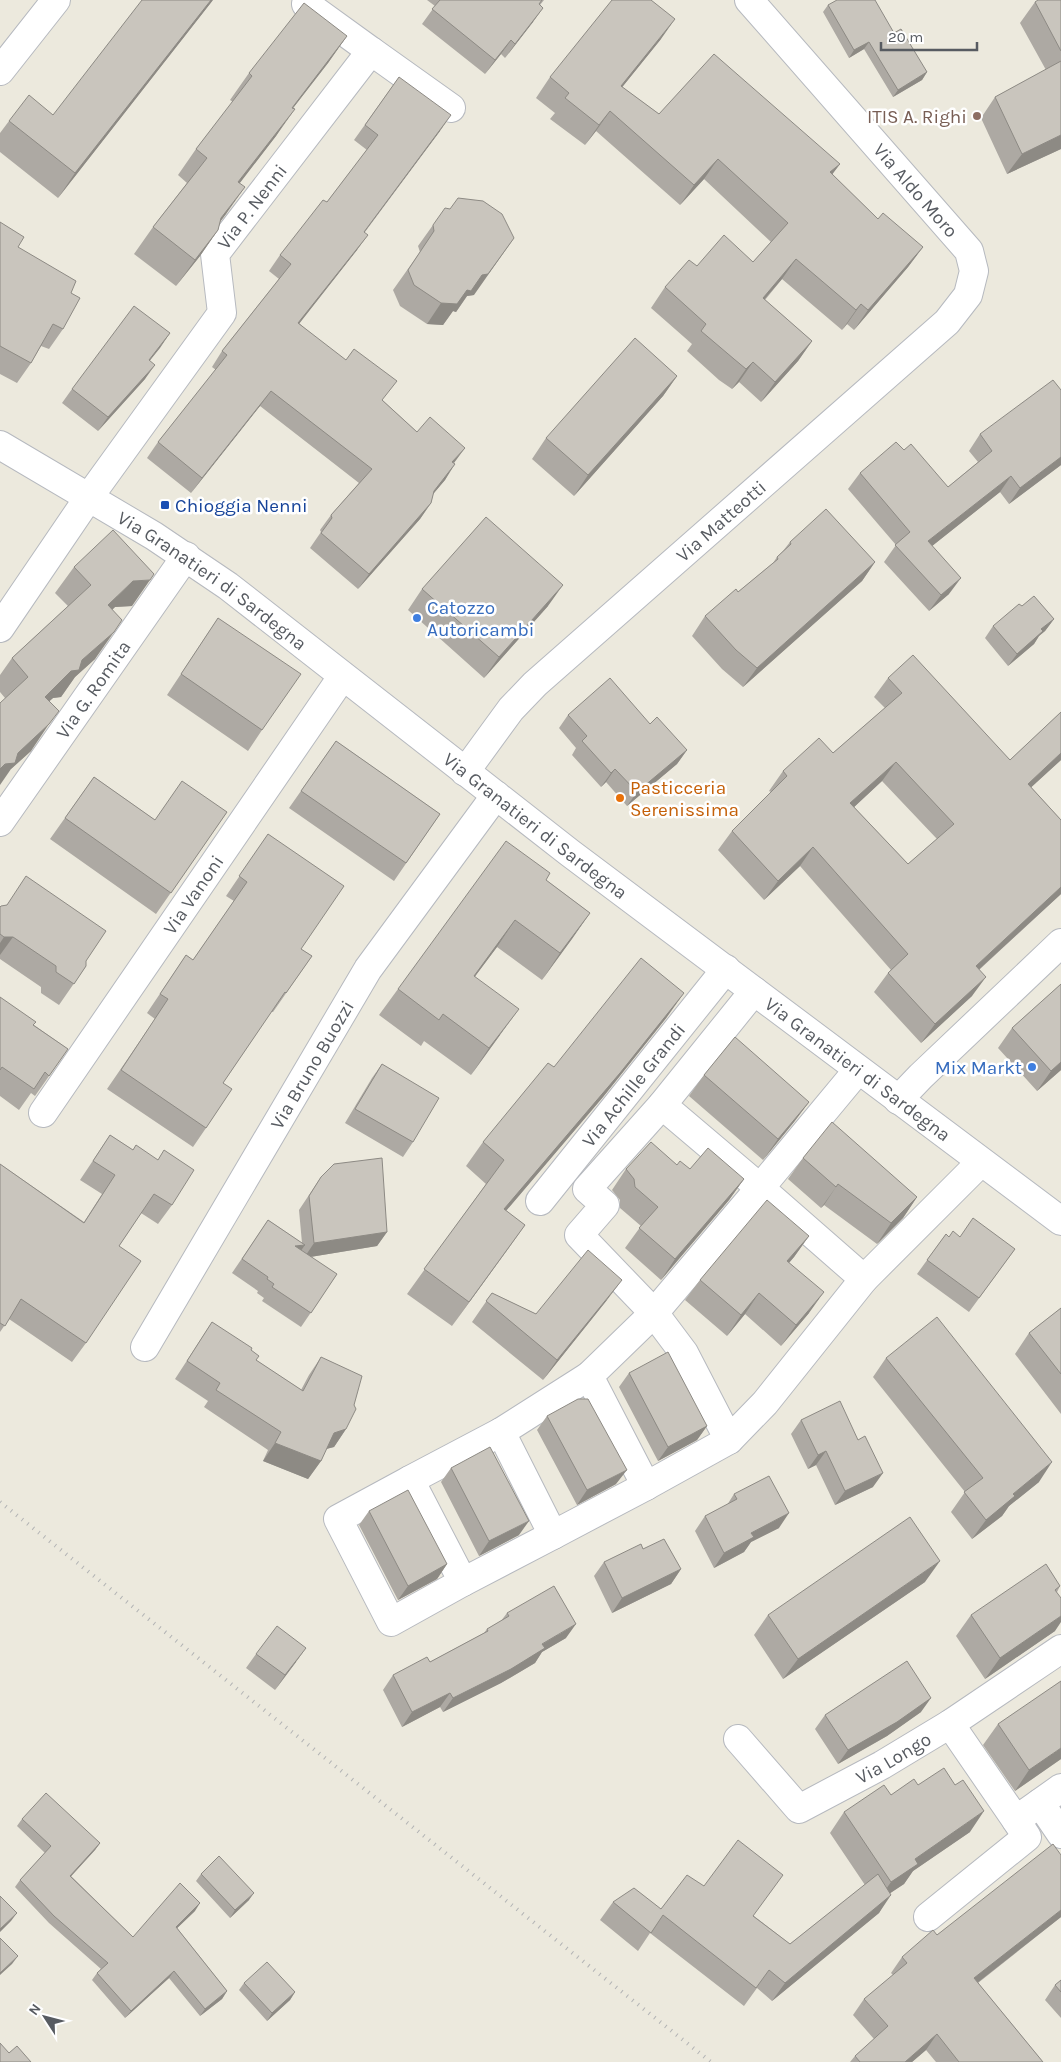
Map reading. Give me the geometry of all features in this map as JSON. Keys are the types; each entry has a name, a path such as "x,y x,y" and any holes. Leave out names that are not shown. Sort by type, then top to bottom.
{"street":[{"path":"0,71 56,0"},
{"name":"Via Aldo Moro","path":"749,0 969,251 974,271"},
{"path":"306,4 451,108"},
{"name":"Via P. Nenni","path":"89,497 222,313 215,254 371,51"},
{"name":"Via Matteotti","path":"465,772 511,709 535,684 947,322 968,295 974,271"},
{"name":"Via Granatieri di Sardegna","path":"0,445 186,556 228,586 465,772 858,1070 1061,1221"},
{"path":"0,628 89,497"},
{"name":"Via G. Romita","path":"0,822 186,556"},
{"name":"Via Vanoni","path":"43,1113 342,677"},
{"name":"Via Bruno Buozzi","path":"145,1347 368,969 496,795"},
{"path":"898,1100 1061,943"},
{"name":"Via Achille Grandi","path":"540,1201 726,969"},
{"path":"729,1440 684,1353 654,1313 579,1235 605,1205 587,1189 662,1105 754,991"},
{"path":"858,1070 654,1313 589,1376 501,1432 338,1519 391,1622 729,1440 765,1403 864,1278 981,1162"},
{"path":"662,1105 864,1278"},
{"path":"589,1376 646,1486"},
{"path":"501,1432 553,1535"},
{"path":"410,1480 463,1582"},
{"name":"Via Longo","path":"738,1739 799,1809 882,1765 950,1724 1061,1649"},
{"path":"928,1916 1027,1837 950,1724"},
{"path":"1016,1820 1050,1796 1061,1834"}],"building":[{"path":"142,0 211,0 75,173 9,121 29,95 53,115"},
{"path":"440,0 542,0 539,4 543,8 515,44 511,40 495,60 432,9"},
{"path":"612,0 651,0 675,19 621,86 659,114 714,54 840,164 830,172 878,219 883,213 923,247 868,310 861,304 856,310 796,259 763,298 812,341 775,382 753,362 746,369 701,331 706,324 665,287 689,260 697,266 724,235 753,262 788,223 718,159 694,185 610,111 599,125 565,98 569,93 550,77"},
{"path":"837,0 875,0 894,33 901,29 927,72 898,90 869,42 854,50 828,5"},
{"path":"1038,0 1061,0 1061,51 1035,2"},
{"path":"304,3 347,36 292,108 295,109 238,182 245,187 221,218 218,230 195,260 153,227 207,158 196,149 252,76 249,73"},
{"path":"1061,61 1061,135 1022,154 995,97"},
{"path":"399,77 451,115 364,232 368,235 298,323 346,360 354,349 397,381 382,400 417,432 430,417 465,448 452,462 455,464 434,491 431,503 369,574 321,533 332,518 331,515 372,469 271,391 202,478 158,442 227,355 222,351 291,264 280,255 323,200 327,202 378,135 365,125"},
{"path":"458,198 483,201 502,214 514,238 488,274 482,275 471,291 467,290 457,304 441,303 414,285 408,270 434,231 433,225 445,208 450,209"},
{"path":"0,222 24,237 18,247 76,281 71,293 80,298 63,329 53,324 31,363 0,346"},
{"path":"134,306 170,333 149,360 155,365 108,417 72,389"},
{"path":"635,338 677,376 588,475 546,438"},
{"path":"1053,380 1061,390 1061,457 1020,488 1011,476 928,541 961,578 941,595 895,545 910,532 860,473 896,442 904,450 911,444 948,487 992,451 980,434"},
{"path":"826,509 875,562 757,668 736,650 705,616 736,589 738,592 778,559 777,557 791,544 790,542"},
{"path":"486,517 563,585 499,657 422,589"},
{"path":"113,530 154,574 150,580 133,581 108,605 122,620 114,632 82,660 79,670 71,671 45,697 59,711 49,724 18,753 15,763 5,764 0,769 0,703 28,677 12,658 91,585 74,567"},
{"path":"1034,596 1054,619 1041,629 1043,631 1017,654 993,626 1019,604 1022,606"},
{"path":"218,618 301,674 262,730 181,674"},
{"path":"913,655 1010,760 1061,712 1061,753 1028,784 1061,820 1061,887 976,966 986,977 935,1024 888,973 908,954 813,847 778,881 732,831 787,776 783,771 819,738 833,753 902,693 888,678","holes":["896,762 954,824 908,864 850,803"]},
{"path":"610,678 650,724 657,717 687,750 637,792 615,769 611,773 582,741 587,736 568,715"},
{"path":"336,741 440,814 406,863 301,791"},
{"path":"94,777 155,820 182,781 227,812 171,893 65,818"},
{"path":"268,834 344,886 301,949 312,956 223,1083 232,1089 206,1128 121,1070 168,999 160,994 186,955 193,960 247,882 239,876"},
{"path":"506,841 550,873 546,880 590,913 560,953 515,920 474,976 519,1009 489,1048 443,1014 439,1020 398,989"},
{"path":"26,876 106,931 86,961 86,966 74,984 56,972 56,966 13,937 4,937 0,934 0,907 7,905"},
{"path":"641,958 684,993 620,1073 504,1209 525,1225 469,1302 424,1269 504,1160 483,1142 548,1063 554,1067"},
{"path":"1061,984 1061,1062 1051,1071 1012,1028"},
{"path":"0,997 36,1022 33,1025 68,1049 49,1076 45,1072 34,1089 2,1067 0,1070"},
{"path":"735,1037 809,1102 778,1139 704,1075"},
{"path":"382,1064 439,1098 413,1142 355,1109"},
{"path":"832,1122 917,1197 891,1223 838,1184 836,1187 803,1158"},
{"path":"110,1135 133,1150 136,1145 158,1160 164,1150 194,1170 172,1205 154,1194 119,1246 141,1261 86,1343 21,1299 5,1326 0,1323 0,1164 84,1223 115,1175 93,1161"},
{"path":"651,1142 677,1165 680,1161 690,1169 708,1148 744,1179 675,1259 639,1228 658,1207 635,1187 634,1179 626,1169"},
{"path":"382,1158 387,1232 314,1243 309,1196 321,1177 334,1164"},
{"path":"767,1200 809,1236 787,1261 824,1292 796,1325 759,1293 741,1315 700,1280"},
{"path":"973,1218 1015,1249 979,1298 927,1260 946,1234 949,1237 953,1231 960,1237"},
{"path":"268,1220 305,1245 295,1246 337,1274 311,1313 272,1287 274,1284 267,1279 268,1277 242,1259"},
{"path":"588,1250 622,1280 557,1360 486,1301 492,1293 536,1314"},
{"path":"1061,1308 1061,1374 1029,1333"},
{"path":"937,1317 1052,1462 1013,1494 1015,1496 986,1520 964,1492 983,1478 886,1358"},
{"path":"212,1322 252,1348 251,1350 259,1356 256,1360 303,1391 321,1357 362,1376 354,1405 356,1409 346,1429 334,1433 321,1461 275,1443 281,1432 216,1390 220,1383 187,1361"},
{"path":"668,1352 707,1426 668,1447 629,1373"},
{"path":"578,1399 588,1399 627,1470 587,1490 547,1416"},
{"path":"840,1401 858,1440 865,1436 883,1473 845,1491 826,1451 818,1455 801,1420"},
{"path":"490,1447 529,1521 489,1541 451,1468"},
{"path":"769,1476 789,1513 751,1533 754,1537 724,1553 705,1516 737,1499 734,1494"},
{"path":"408,1490 447,1564 408,1586 369,1511"},
{"path":"910,1517 940,1561 798,1659 768,1615"},
{"path":"664,1539 681,1569 622,1598 604,1562 641,1544 643,1549"},
{"path":"1046,1564 1060,1586 1055,1590 1061,1598 1061,1616 1000,1658 971,1615"},
{"path":"554,1586 576,1624 542,1644 545,1648 511,1669 453,1698 450,1693 412,1712 393,1675 427,1657 430,1662 488,1631 487,1629 509,1616 507,1613"},
{"path":"277,1626 306,1648 285,1675 256,1654"},
{"path":"907,1661 931,1698 897,1722 848,1750 825,1715"},
{"path":"1061,1681 1061,1748 1029,1770 998,1724"},
{"path":"944,1768 955,1785 963,1780 984,1811 915,1859 918,1864 891,1882 844,1812 884,1785 891,1795 914,1779 918,1785"},
{"path":"46,1793 100,1843 70,1876 133,1937 180,1883 200,1903 176,1927 227,1991 205,2009 174,1971 131,2011 97,1973 108,1963 54,1916 20,1880 51,1846 22,1819"},
{"path":"738,1840 783,1875 753,1916 790,1944 878,1874 891,1895 785,1983 769,1970 756,1988 663,1915 651,1933 613,1902 634,1888 661,1909 687,1875 704,1886"},
{"path":"1053,1844 1061,1855 1061,1910 974,1978 1043,2062 959,2062 937,2034 905,2062 860,2062 855,2056 888,2026 864,1999 907,1963 902,1957 933,1930 937,1935"},
{"path":"219,1856 254,1893 235,1910 201,1874"},
{"path":"0,1896 17,1913 0,1929"},
{"path":"0,1938 18,1956 0,1973"},
{"path":"267,1962 295,1992 272,2013 244,1983"},
{"path":"1061,1980 1061,1992 1055,1985"},
{"path":"0,2043 9,2053 17,2046 31,2062 0,2062"}],"railway":[{"path":"0,1502 711,2062"}],"place":[{"name":"ITIS A. Righi","path":"977,116"},
{"name":"Chioggia Nenni","path":"165,505"},
{"name":"Catozzo Autoricambi","path":"417,618"},
{"name":"Pasticceria Serenissima","path":"620,798"},
{"name":"Mix Markt","path":"1032,1067"}]}
